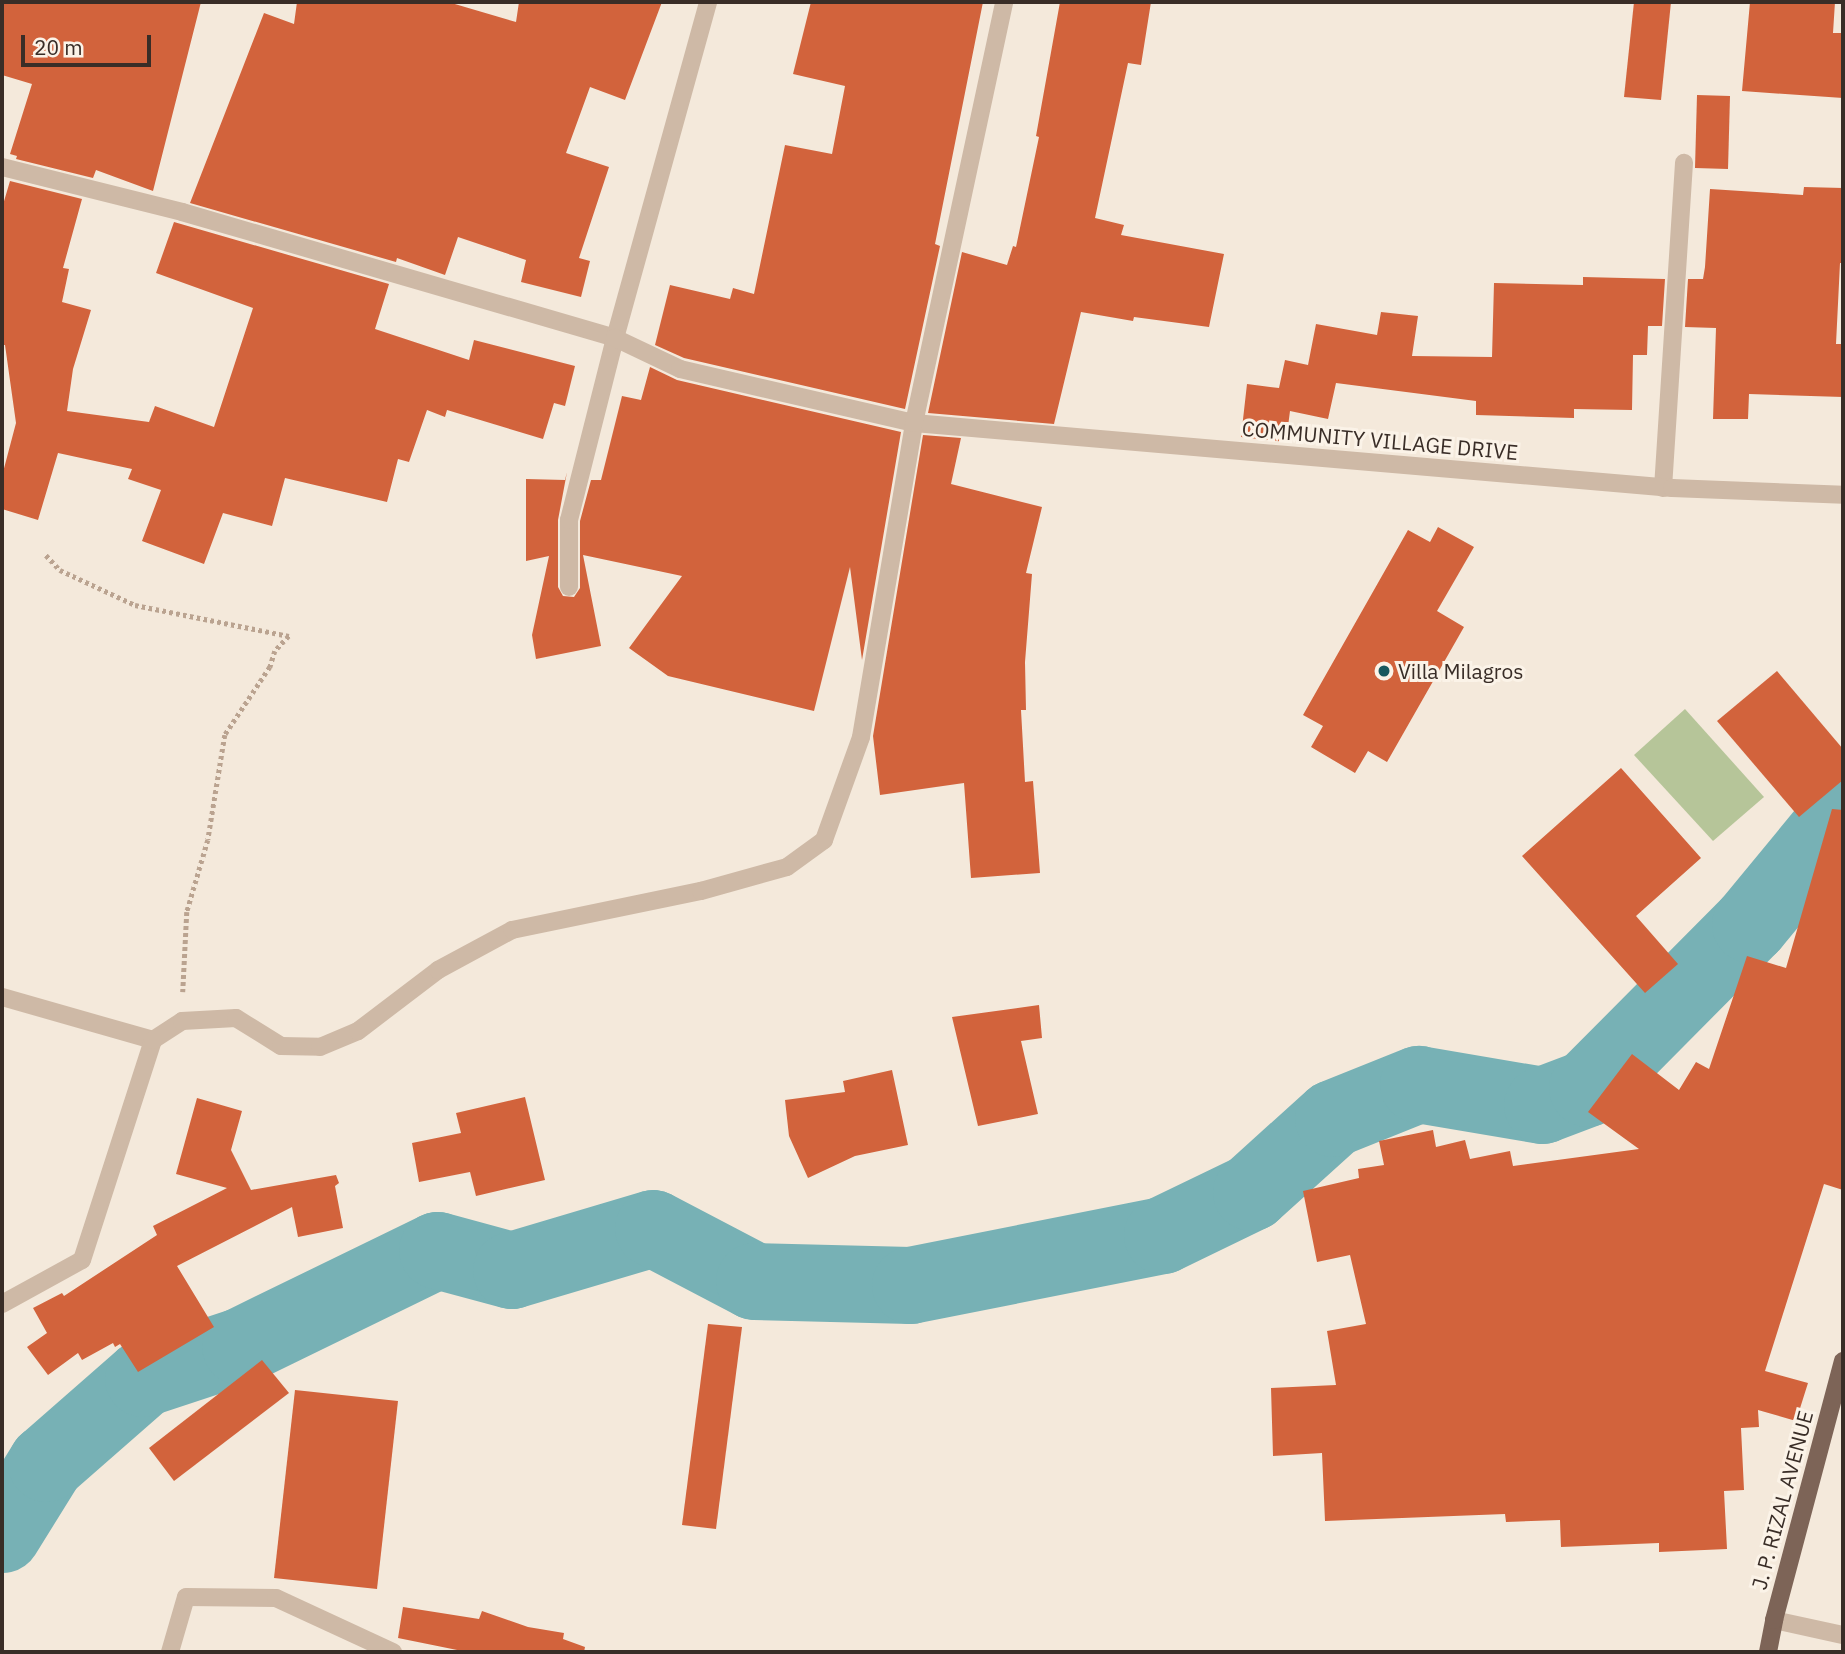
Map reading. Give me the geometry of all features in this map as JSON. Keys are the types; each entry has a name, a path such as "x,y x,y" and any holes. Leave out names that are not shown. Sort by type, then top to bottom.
{"main road":[{"name":"J. P. RIZAL AVENUE","path":"1768,1652 1774,1620 1843,1361"}],"street":[{"path":"569,587 569,520 615,338 708,2"},
{"path":"2,1304 82,1260 153,1040 182,1021 236,1018 281,1046 320,1047 358,1031 438,970 512,930 701,891 787,867 824,840 861,737 914,423 1004,2"},
{"path":"1663,488 1684,163"},
{"name":"COMMUNITY VILLAGE DRIVE","path":"2,167 182,212 615,338 680,369 914,423 1663,488 1843,495"},
{"path":"2,997 153,1040"},
{"path":"170,1652 186,1597 276,1598 393,1652"},
{"path":"1774,1620 1843,1635"}],"path":[{"path":"46,555 60,569 135,605 289,636 275,651 271,667 225,735 208,840 187,912 182,1021"}],"green space":[{"path":"1685,709 1764,797 1713,841 1634,755"}],"building":[{"path":"2,2 201,2 153,191 96,170 93,178 16,159 17,156 10,154 32,84 2,75"},
{"path":"297,2 448,2 516,22 519,2 662,2 625,100 590,87 566,153 609,167 579,258 590,261 581,297 521,282 526,260 458,237 445,275 397,258 396,262 190,203 264,13 294,24"},
{"path":"811,2 983,2 935,244 940,246 905,409 684,358 655,345 670,285 730,299 733,288 754,294 785,145 832,154 845,86 793,74"},
{"path":"1060,2 1151,2 1141,65 1128,63 1095,218 1124,225 1121,235 1224,254 1209,327 1134,317 1133,321 1081,312 1054,424 928,413 962,252 1007,265 1013,246 1016,247 1039,137 1036,136"},
{"path":"1634,2 1671,2 1661,100 1624,97"},
{"path":"1750,2 1835,2 1833,33 1843,33 1843,98 1742,91"},
{"path":"1697,95 1730,96 1728,169 1695,168"},
{"path":"10,181 82,199 63,268 69,269 62,302 91,310 73,369 67,411 149,422 155,406 214,427 253,308 156,273 174,222 389,284 375,329 469,360 474,340 575,366 565,406 554,403 543,439 447,410 445,417 427,410 409,462 398,459 387,502 285,478 272,526 223,513 204,564 142,541 161,490 128,479 132,469 58,453 38,520 2,509 2,476 16,423 5,345 2,345 2,208"},
{"path":"1804,187 1843,188 1843,263 1840,263 1836,344 1843,344 1843,397 1749,394 1748,419 1713,419 1716,328 1685,327 1688,279 1703,279 1710,189 1803,195"},
{"path":"1583,277 1665,279 1662,326 1648,326 1647,355 1633,355 1632,410 1574,409 1574,418 1476,415 1476,401 1336,383 1328,419 1290,411 1286,442 1241,437 1247,384 1279,388 1285,360 1308,365 1316,324 1377,335 1381,312 1418,316 1412,356 1492,357 1494,283 1583,285"},
{"path":"650,367 677,380 901,432 862,660 850,567 814,711 668,676 629,648 682,576 583,555 601,646 536,659 532,635 549,556 526,561 526,479 565,480 567,472 558,520 558,587 563,596 574,597 580,588 580,521 591,480 601,480 622,396 641,400"},
{"path":"923,435 961,438 951,484 1042,507 1026,573 1032,574 1025,662 1026,710 1021,710 1025,782 1033,781 1040,873 971,878 964,783 880,795 873,736"},
{"name":"Villa Milagros","path":"1438,527 1474,547 1437,611 1464,627 1387,762 1368,751 1355,773 1311,747 1323,726 1303,715 1408,530 1430,542"},
{"path":"1777,671 1843,749 1843,780 1799,817 1717,721"},
{"path":"1621,768 1701,858 1636,916 1678,964 1645,993 1522,856"},
{"path":"1832,809 1843,810 1843,1190 1824,1184 1765,1371 1808,1383 1796,1421 1758,1410 1759,1427 1741,1428 1744,1490 1724,1491 1727,1549 1659,1552 1659,1543 1561,1547 1560,1520 1506,1522 1505,1514 1325,1521 1322,1453 1273,1456 1271,1388 1336,1385 1327,1331 1366,1324 1350,1255 1317,1262 1303,1191 1359,1178 1358,1169 1384,1165 1379,1141 1433,1130 1436,1147 1465,1140 1470,1159 1510,1151 1513,1166 1639,1149 1588,1112 1632,1054 1679,1090 1696,1062 1709,1069 1747,956 1786,968"},
{"path":"1039,1005 1042,1038 1021,1041 1038,1114 978,1126 952,1017"},
{"path":"892,1070 908,1145 855,1156 808,1178 789,1136 785,1100 845,1092 843,1081"},
{"path":"525,1097 545,1180 476,1196 470,1172 419,1182 412,1143 461,1133 456,1113"},
{"path":"197,1098 242,1111 231,1150 251,1190 336,1175 339,1183 335,1186 343,1228 298,1237 292,1207 177,1266 214,1327 138,1372 120,1344 115,1347 113,1343 82,1360 78,1353 48,1375 27,1347 47,1333 33,1308 62,1293 64,1296 157,1235 153,1226 227,1188 176,1174"},
{"path":"708,1324 742,1327 716,1529 682,1525"},
{"path":"262,1360 289,1393 174,1481 149,1448"},
{"path":"295,1390 398,1401 377,1589 274,1578"},
{"path":"403,1607 479,1619 482,1611 528,1627 564,1633 563,1639 585,1647 584,1652 467,1652 398,1638"}],"waterway":[{"path":"2,1534 46,1463 143,1378 240,1346 437,1250 511,1270 653,1228 754,1281 910,1285 1162,1235 1251,1192 1333,1118 1418,1084 1542,1105 1587,1088 1750,924 1843,811"}],"place":[{"name":"Villa Milagros","path":"1384,671"}]}
